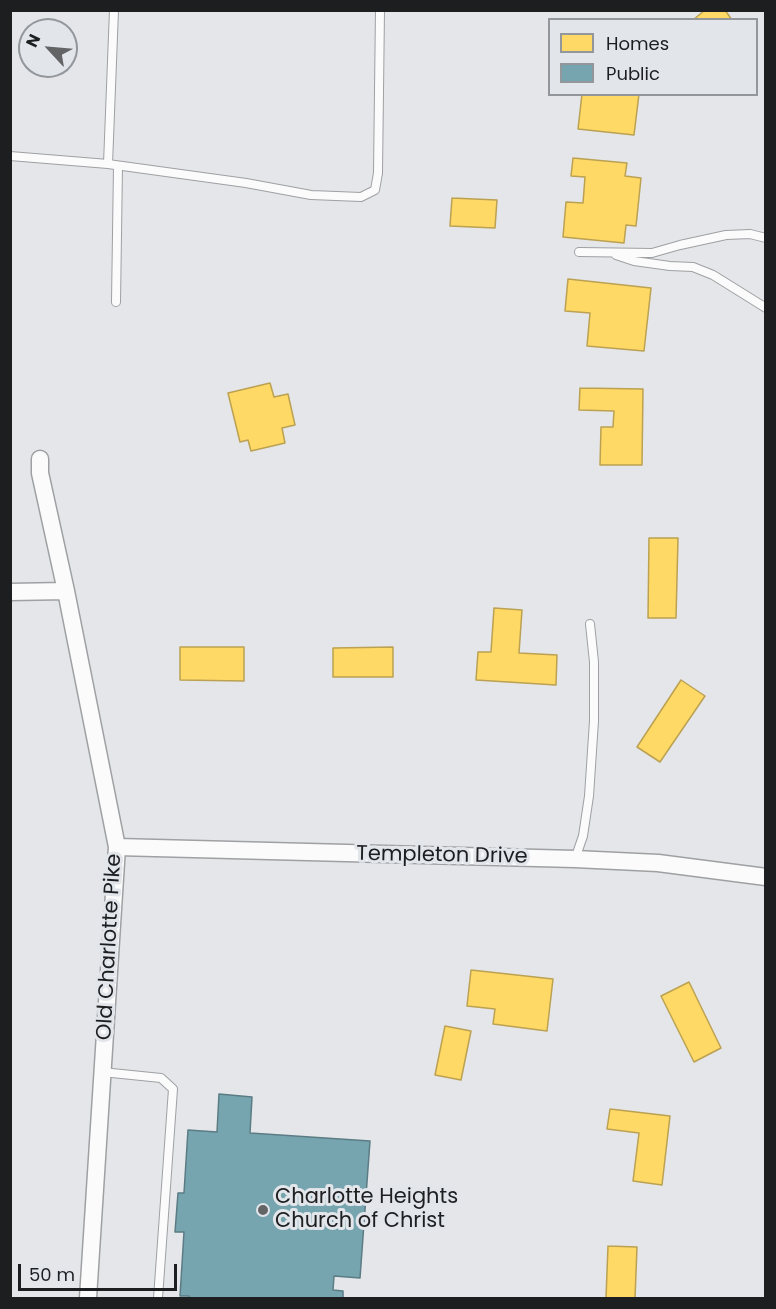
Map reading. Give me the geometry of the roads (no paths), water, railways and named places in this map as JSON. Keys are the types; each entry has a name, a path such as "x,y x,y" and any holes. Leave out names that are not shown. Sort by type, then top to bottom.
{"street":[{"name":"Old Charlotte Pike","path":"40,459 40,473 117,848 88,1299"},
{"path":"10,592 66,591"},
{"name":"Templeton Drive","path":"117,848 575,859 658,863 765,877"}],"lane":[{"path":"114,10 113,165 117,302"},
{"path":"10,156 113,165 246,183 311,195 361,197 375,190 378,173 380,10"},
{"path":"579,252 652,253 680,244 726,235 750,234 765,238"},
{"path":"609,252 634,261 693,267 713,275 765,308"},
{"path":"575,859 583,836 589,796 594,721 594,662 590,624"},
{"path":"102,1072 161,1078 173,1089 158,1299"}],"place":[{"name":"Charlotte Heights Church of Christ","path":"263,1210"}]}
